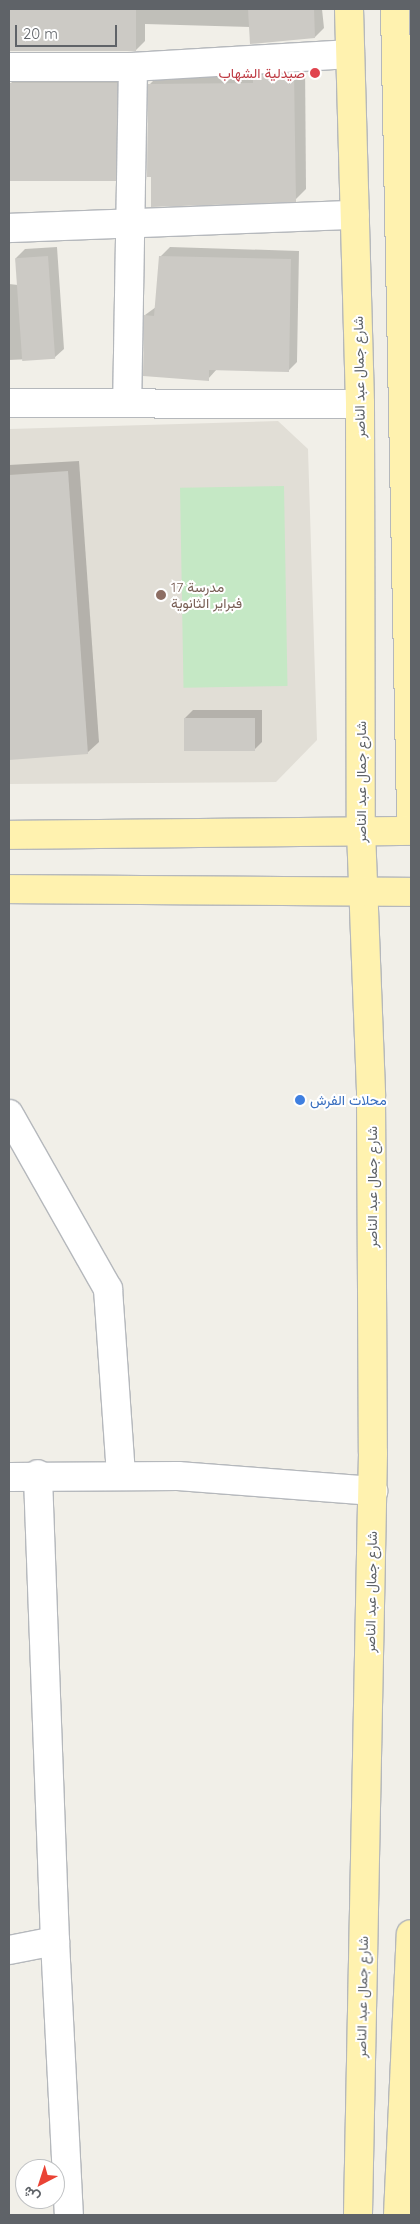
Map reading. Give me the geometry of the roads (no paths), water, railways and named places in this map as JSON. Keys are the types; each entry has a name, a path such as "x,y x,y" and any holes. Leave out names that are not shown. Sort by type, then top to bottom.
{"main road":[{"name":"شارع جمال عبد الناصر","path":"349,9 360,404 361,831 371,1096 373,1491 358,2215"},
{"path":"395,9 411,816"},
{"path":"9,835 411,831"},
{"path":"9,889 411,892"},
{"path":"398,2215 411,1934"}],"street":[{"path":"9,66 133,67 350,54"},
{"path":"127,402 128,224 133,67"},
{"path":"9,228 355,215"},
{"path":"9,403 360,404"},
{"path":"9,1114 96,1260 108,1289 121,1476"},
{"path":"9,1477 38,1474 121,1476 373,1491"},
{"path":"38,1474 55,1941 69,2215"},
{"path":"9,1950 55,1941"}],"place":[{"name":"صيدلية الشهاب","path":"315,73"},
{"name":"مدرسة 17 فبراير الثانوية","path":"161,595"},
{"name":"محلات الفرش","path":"300,1100"}]}
